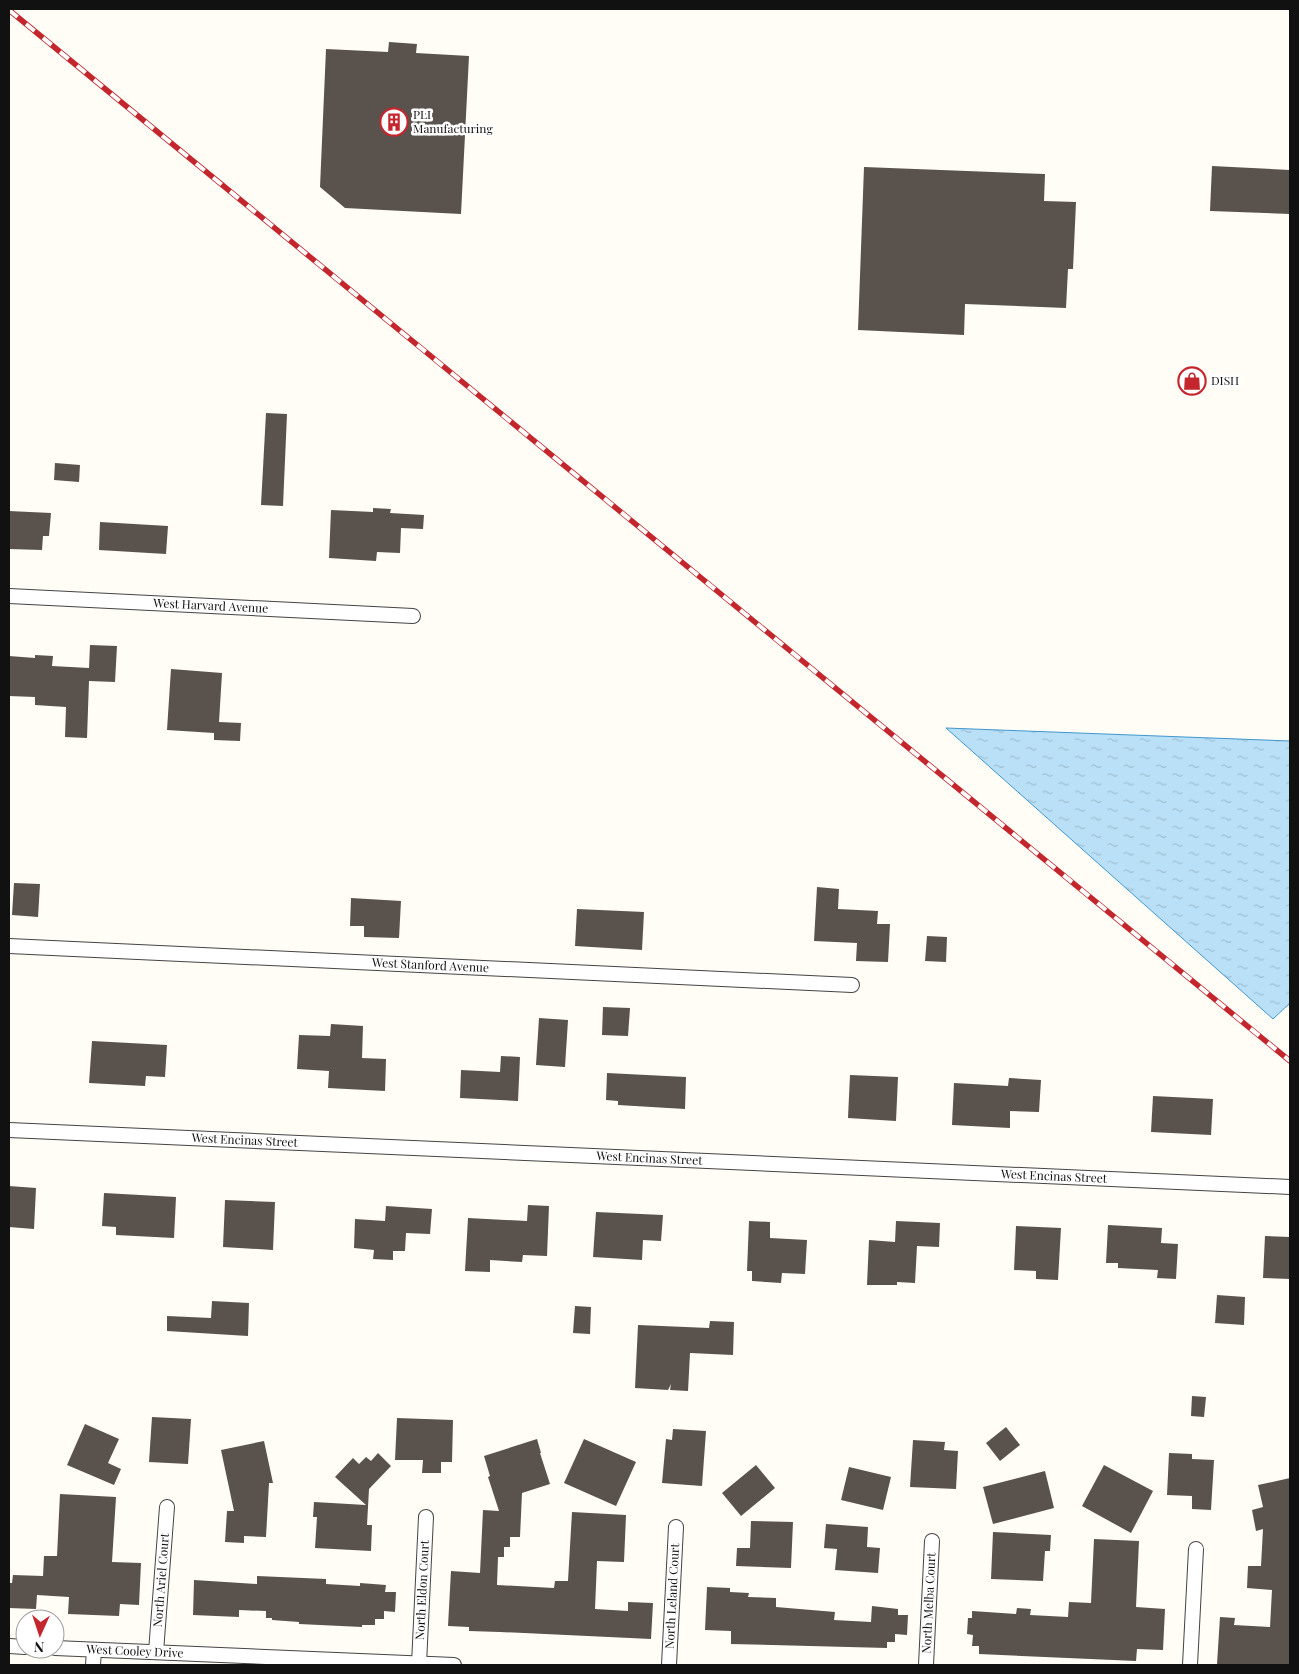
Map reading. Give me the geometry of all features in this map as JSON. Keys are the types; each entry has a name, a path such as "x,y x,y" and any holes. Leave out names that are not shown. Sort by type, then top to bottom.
{"street":[{"name":"West Harvard Avenue","path":"9,596 413,616"},
{"name":"West Stanford Avenue","path":"9,946 852,985"},
{"name":"West Encinas Street","path":"9,1130 1290,1187"},
{"name":"North Ariel Court","path":"156,1652 167,1507"},
{"name":"North Eldon Court","path":"419,1664 426,1517"},
{"name":"North Leland Court","path":"669,1665 676,1527"},
{"name":"North Melba Court","path":"926,1665 932,1541"},
{"path":"1190,1665 1196,1548"},
{"name":"West Cooley Drive","path":"65,1649 454,1665"},
{"path":"93,1665 94,1650"}],"water":[{"path":"946,728 1290,741 1290,1003 1273,1019"}],"building":[{"name":"PLI Manufacturing","path":"389,42 417,44 416,53 469,56 461,214 345,208 320,187 326,49 388,52"},
{"path":"1212,166 1290,170 1290,214 1210,211"},
{"path":"864,167 1045,174 1044,201 1076,202 1073,269 1068,269 1066,308 965,304 964,335 858,330"},
{"path":"266,413 287,414 283,506 261,505"},
{"path":"55,463 80,465 79,482 54,480"},
{"path":"373,508 391,509 390,513 424,515 423,529 401,528 400,553 377,552 376,561 329,558 331,510 373,512"},
{"path":"9,511 51,513 49,536 43,536 42,550 9,549"},
{"path":"100,522 168,526 166,554 99,550"},
{"path":"90,645 117,646 115,682 89,681 87,738 65,737 66,707 35,705 35,697 9,696 9,656 35,658 35,655 53,656 52,666 89,668"},
{"path":"171,669 222,673 219,722 241,723 240,741 214,740 214,733 167,730"},
{"path":"14,883 40,884 38,917 12,915"},
{"path":"817,887 839,889 838,909 878,911 877,924 890,924 888,962 856,961 857,943 814,941"},
{"path":"351,898 401,901 399,938 364,937 364,926 350,926"},
{"path":"577,909 644,912 642,950 575,946"},
{"path":"927,936 947,937 946,962 925,961"},
{"path":"603,1007 630,1008 628,1036 602,1035"},
{"path":"539,1018 568,1020 565,1067 536,1065"},
{"path":"331,1024 363,1026 362,1058 386,1059 385,1091 328,1088 329,1071 297,1069 299,1035 330,1036"},
{"path":"92,1041 167,1045 165,1077 146,1076 145,1086 89,1083"},
{"path":"501,1056 520,1057 518,1101 460,1098 461,1070 500,1072"},
{"path":"607,1073 686,1077 685,1109 618,1105 618,1101 606,1100"},
{"path":"850,1075 898,1077 896,1121 848,1118"},
{"path":"1009,1078 1041,1080 1039,1112 1010,1111 1010,1128 952,1125 954,1083 1008,1086"},
{"path":"1153,1096 1213,1099 1211,1135 1151,1132"},
{"path":"9,1186 36,1188 34,1229 9,1227"},
{"path":"104,1193 176,1197 174,1238 116,1235 116,1227 102,1226"},
{"path":"225,1200 275,1202 273,1250 223,1247"},
{"path":"528,1205 549,1206 547,1256 523,1255 522,1262 490,1260 490,1272 465,1271 468,1218 527,1221"},
{"path":"386,1206 432,1209 430,1234 406,1233 405,1251 393,1251 393,1260 373,1259 374,1250 354,1248 355,1219 385,1221"},
{"path":"596,1212 663,1215 661,1241 643,1240 642,1260 593,1257"},
{"path":"749,1221 770,1222 770,1238 807,1240 805,1274 782,1273 781,1283 752,1281 752,1271 747,1271"},
{"path":"896,1221 940,1223 939,1247 917,1246 915,1283 897,1282 897,1285 867,1285 869,1240 895,1242"},
{"path":"1108,1225 1162,1228 1161,1243 1178,1244 1176,1279 1157,1278 1158,1270 1118,1268 1118,1263 1106,1263"},
{"path":"1016,1226 1061,1228 1058,1280 1036,1279 1036,1271 1014,1270"},
{"path":"1265,1236 1290,1237 1290,1279 1263,1278"},
{"path":"1217,1295 1245,1297 1244,1325 1215,1323"},
{"path":"212,1301 249,1303 248,1336 167,1331 167,1316 211,1318"},
{"path":"575,1306 591,1307 590,1334 573,1333"},
{"path":"710,1321 734,1322 733,1355 690,1353 688,1391 670,1390 671,1384 668,1390 635,1388 638,1325 709,1328"},
{"path":"1192,1396 1206,1397 1204,1417 1191,1416"},
{"path":"152,1417 191,1419 188,1464 149,1462"},
{"path":"397,1418 453,1420 452,1462 441,1462 441,1473 422,1473 423,1460 395,1460"},
{"path":"85,1424 119,1439 108,1463 121,1469 114,1485 67,1465"},
{"path":"1006,1427 1020,1445 1000,1461 986,1443"},
{"path":"673,1429 706,1431 702,1486 662,1483 666,1439 672,1440"},
{"path":"537,1439 550,1484 522,1493 520,1537 510,1537 510,1547 504,1547 504,1557 498,1557 497,1585 554,1588 555,1581 568,1581 572,1512 626,1515 624,1562 597,1561 595,1609 628,1611 628,1602 653,1603 651,1639 469,1631 469,1627 448,1626 451,1571 480,1573 483,1510 499,1511 488,1477 490,1476 484,1456"},
{"path":"584,1439 636,1462 616,1506 564,1483"},
{"path":"913,1440 945,1442 944,1450 958,1451 956,1489 910,1487"},
{"path":"264,1441 273,1483 269,1483 266,1537 244,1536 244,1543 225,1542 227,1511 234,1511 221,1450"},
{"path":"378,1453 391,1466 369,1489 367,1525 372,1525 371,1551 315,1548 317,1517 313,1517 314,1502 366,1505 335,1477 353,1458 359,1464 366,1457 371,1461"},
{"path":"1169,1453 1192,1454 1192,1459 1214,1460 1211,1510 1192,1509 1192,1496 1167,1495"},
{"path":"756,1465 775,1488 741,1516 722,1493"},
{"path":"1104,1465 1153,1491 1131,1533 1082,1506"},
{"path":"849,1467 891,1477 883,1510 841,1500"},
{"path":"1045,1471 1054,1508 993,1524 983,1487"},
{"path":"1290,1478 1290,1665 1217,1664 1220,1617 1235,1618 1234,1625 1270,1627 1272,1590 1247,1588 1248,1566 1261,1566 1263,1529 1256,1531 1252,1510 1263,1507 1258,1485"},
{"path":"60,1494 116,1497 112,1562 141,1563 139,1605 120,1604 119,1616 68,1614 69,1597 37,1595 36,1609 9,1608 9,1583 12,1583 13,1575 43,1576 44,1556 57,1556"},
{"path":"751,1521 793,1522 791,1568 736,1566 737,1548 750,1548"},
{"path":"826,1524 868,1527 867,1547 880,1548 878,1573 835,1570 837,1549 824,1548"},
{"path":"993,1532 1051,1535 1050,1551 1045,1551 1043,1581 991,1579"},
{"path":"1094,1539 1139,1541 1136,1607 1165,1609 1163,1650 1137,1649 1136,1661 979,1654 979,1646 972,1646 973,1635 967,1634 968,1618 972,1618 972,1611 1016,1614 1017,1608 1031,1609 1030,1615 1068,1617 1069,1602 1091,1603"},
{"path":"257,1576 326,1579 326,1584 360,1586 360,1583 386,1585 385,1592 396,1592 395,1612 384,1611 384,1619 375,1619 375,1625 362,1625 362,1627 299,1624 299,1622 272,1620 272,1618 266,1618 266,1611 239,1610 239,1617 193,1615 194,1580 257,1584"},
{"path":"707,1587 730,1588 730,1592 749,1593 748,1597 776,1598 776,1607 835,1612 834,1620 871,1622 872,1606 898,1609 898,1615 908,1615 907,1635 895,1634 895,1642 887,1642 887,1648 731,1644 731,1631 705,1630"}],"railway":[{"path":"9,10 1290,1061"}],"place":[{"name":"PLI Manufacturing","path":"394,122"},
{"name":"DISH","path":"1192,381"}]}
